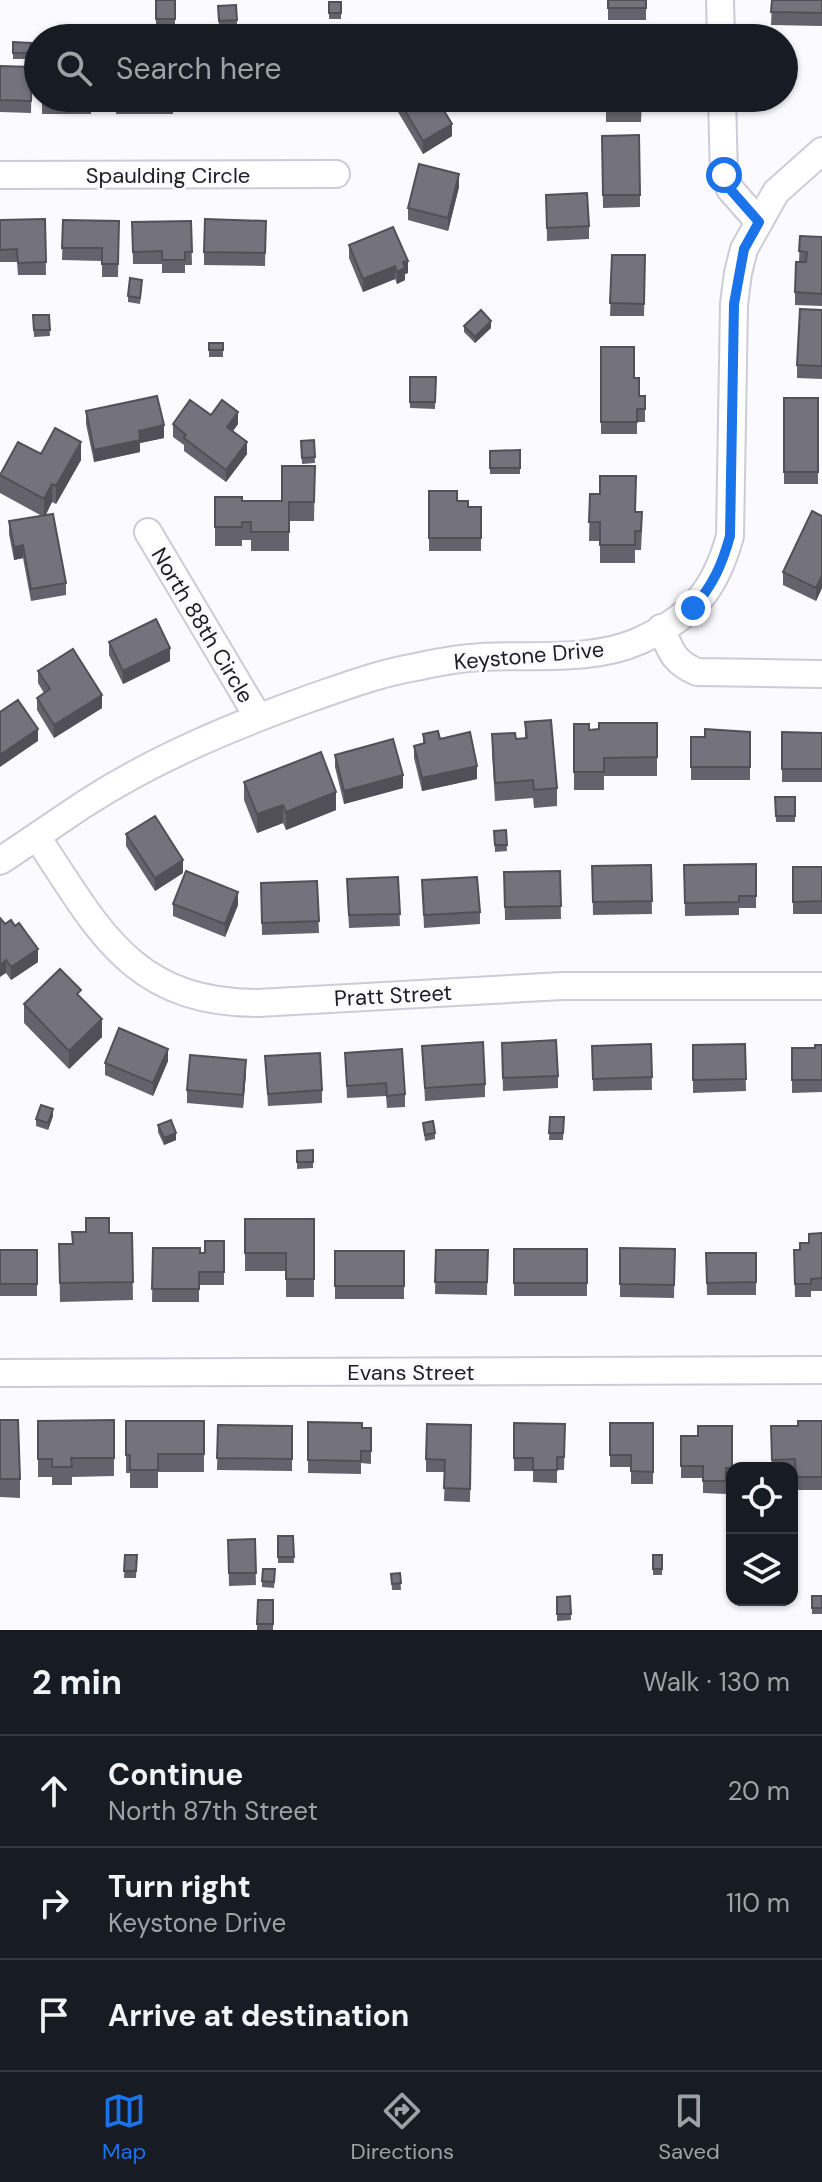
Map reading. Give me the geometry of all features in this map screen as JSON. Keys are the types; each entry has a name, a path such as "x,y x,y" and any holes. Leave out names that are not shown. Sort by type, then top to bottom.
{"street":[{"path":"720,0 721,24"},
{"path":"722,112 724,175 730,189 759,222"},
{"name":"Keystone Drive","path":"0,861 87,803 151,766 258,717 358,682 414,667 478,657 603,651 638,642 693,608 710,588 722,565 730,536 734,304 744,249 776,192 822,151"},
{"name":"Spaulding Circle","path":"0,175 336,174"},
{"name":"North 88th Circle","path":"148,532 258,717"},
{"path":"661,628 675,659 697,672 822,674"},
{"name":"Pratt Street","path":"37,837 96,925 121,954 151,978 209,1000 258,1003 562,986 822,986"},
{"name":"Evans Street","path":"0,1373 822,1370"}],"building":[{"path":"156,0 175,0 175,19 156,19"},
{"path":"608,0 646,0 646,8 608,8"},
{"path":"772,0 822,0 822,13 771,12"},
{"path":"329,2 341,2 341,13 329,13"},
{"path":"236,5 237,20 219,21 218,6"},
{"path":"13,42 24,43 24,53 13,53"},
{"path":"0,66 24,67 24,101 0,100"},
{"path":"406,112 445,112 452,124 423,141"},
{"path":"639,135 640,195 603,195 602,136"},
{"path":"419,164 459,174 448,218 408,208"},
{"path":"587,193 589,226 547,228 546,195"},
{"path":"45,219 46,262 18,263 17,249 0,250 0,220"},
{"path":"205,219 266,221 265,253 204,252"},
{"path":"63,220 119,221 118,264 102,264 102,248 62,248"},
{"path":"191,221 192,252 185,252 185,260 162,260 162,251 133,252 132,222"},
{"path":"393,227 408,261 403,262 405,268 397,272 395,266 363,279 349,245"},
{"path":"800,236 822,237 822,294 795,292 796,262 806,262 807,252 799,251"},
{"path":"612,255 645,255 644,304 610,303"},
{"path":"130,278 142,280 140,298 128,296"},
{"path":"800,309 822,310 822,366 797,365"},
{"path":"481,310 491,321 475,337 464,326"},
{"path":"33,315 49,315 50,330 34,330"},
{"path":"209,343 223,343 223,350 209,350"},
{"path":"601,347 634,347 634,378 639,378 639,396 645,396 645,409 637,409 637,422 601,422"},
{"path":"410,377 436,377 435,402 410,402"},
{"path":"157,396 164,425 139,431 140,440 94,450 86,411"},
{"path":"784,398 818,398 818,472 784,472"},
{"path":"190,400 211,415 222,400 238,412 227,427 247,442 226,470 184,438 186,435 173,424"},
{"path":"55,428 81,442 56,486 52,484 44,499 0,475 18,442 41,454"},
{"path":"314,440 315,457 302,458 301,441"},
{"path":"520,450 520,468 490,468 490,451"},
{"path":"282,466 315,466 314,502 289,502 289,532 251,532 251,522 242,522 242,527 215,527 215,497 282,501"},
{"path":"600,476 636,476 635,512 642,512 641,531 635,531 635,545 600,545 600,522 589,522 590,494 600,494"},
{"path":"429,491 457,491 457,501 468,501 468,507 481,507 481,538 429,538"},
{"path":"812,511 822,516 822,576 816,588 783,572"},
{"path":"53,514 66,583 31,589 23,545 14,547 9,521"},
{"path":"156,619 170,648 123,671 109,642"},
{"path":"73,649 102,695 54,725 37,698 50,689 38,671"},
{"path":"18,700 38,729 0,755 0,712"},
{"path":"551,720 557,788 534,790 533,780 495,783 492,734 515,733 516,739 527,738 525,722"},
{"path":"599,723 657,723 657,757 604,758 604,772 574,772 574,724 589,724 589,730 599,729"},
{"path":"705,729 750,732 750,767 691,767 691,737 705,737"},
{"path":"438,731 440,739 470,732 477,766 422,778 414,746 425,743 423,734"},
{"path":"782,732 822,733 822,769 782,769"},
{"path":"393,739 403,775 344,791 335,755"},
{"path":"321,752 336,792 286,812 283,805 257,814 244,782"},
{"path":"775,797 795,797 795,816 776,816"},
{"path":"155,816 183,860 155,878 126,834"},
{"path":"506,830 507,845 495,845 494,831"},
{"path":"756,864 756,896 739,896 739,902 685,903 684,865"},
{"path":"651,865 652,901 593,902 592,866"},
{"path":"793,867 822,867 822,901 793,902"},
{"path":"186,871 238,892 225,924 173,904"},
{"path":"560,871 561,906 505,907 504,872"},
{"path":"398,877 400,914 349,915 347,879"},
{"path":"477,877 480,912 424,915 422,880"},
{"path":"317,881 319,921 262,923 261,883"},
{"path":"0,918 5,924 11,920 15,926 19,923 38,949 11,967 6,960 0,965"},
{"path":"60,969 81,990 77,994 102,1019 69,1051 24,1004"},
{"path":"119,1028 168,1049 153,1083 105,1063"},
{"path":"556,1040 558,1076 503,1078 502,1043"},
{"path":"483,1042 485,1084 425,1088 422,1046"},
{"path":"651,1044 652,1077 593,1079 592,1046"},
{"path":"745,1044 746,1079 693,1080 693,1045"},
{"path":"815,1045 822,1045 822,1080 792,1080 792,1048 815,1048"},
{"path":"402,1049 405,1094 387,1096 386,1083 347,1086 345,1053"},
{"path":"320,1053 322,1090 268,1094 265,1056"},
{"path":"190,1055 246,1060 243,1095 187,1090"},
{"path":"41,1105 53,1109 48,1123 36,1119"},
{"path":"550,1117 564,1117 563,1133 549,1133"},
{"path":"171,1120 176,1133 164,1138 158,1125"},
{"path":"433,1121 435,1133 425,1135 423,1123"},
{"path":"313,1150 313,1162 297,1162 297,1151"},
{"path":"86,1218 109,1218 109,1233 132,1233 133,1282 60,1283 59,1244 73,1244 72,1232 86,1232"},
{"path":"245,1219 314,1219 314,1279 286,1279 286,1253 245,1253"},
{"path":"822,1233 822,1278 811,1279 811,1284 795,1284 794,1250 800,1250 800,1243 809,1243 809,1234"},
{"path":"205,1241 224,1241 224,1272 199,1272 199,1289 152,1289 153,1248 200,1248 200,1253 205,1253"},
{"path":"620,1248 675,1249 674,1285 620,1284"},
{"path":"514,1249 587,1249 587,1283 514,1283"},
{"path":"0,1250 37,1250 37,1284 0,1284"},
{"path":"436,1250 488,1250 487,1282 435,1282"},
{"path":"335,1251 404,1251 404,1286 335,1286"},
{"path":"706,1253 756,1253 756,1282 707,1283"},
{"path":"0,1420 18,1420 20,1479 0,1479"},
{"path":"114,1420 114,1458 71,1458 72,1467 52,1467 52,1459 38,1459 38,1421"},
{"path":"126,1421 204,1421 204,1454 158,1454 158,1470 130,1470 130,1455 126,1455"},
{"path":"798,1421 822,1421 822,1477 798,1477 798,1462 795,1459 772,1460 771,1426 798,1426"},
{"path":"308,1422 362,1423 362,1428 371,1428 371,1451 361,1451 361,1461 308,1460"},
{"path":"514,1423 565,1424 564,1457 557,1457 557,1470 533,1470 533,1458 514,1458"},
{"path":"610,1423 653,1423 653,1472 631,1471 631,1455 610,1455"},
{"path":"427,1424 471,1425 470,1489 444,1488 445,1460 426,1459"},
{"path":"218,1425 292,1426 292,1459 217,1458"},
{"path":"698,1426 732,1426 732,1462 726,1462 726,1481 703,1481 703,1466 681,1466 681,1436 698,1436"},
{"path":"278,1536 293,1536 294,1557 278,1557"},
{"path":"255,1539 256,1573 229,1573 228,1540"},
{"path":"125,1555 137,1555 136,1571 124,1571"},
{"path":"653,1555 662,1555 662,1569 653,1569"},
{"path":"263,1569 275,1569 274,1582 262,1581"},
{"path":"400,1573 401,1583 392,1584 391,1574"},
{"path":"570,1596 571,1614 557,1614 557,1597"},
{"path":"812,1596 822,1596 822,1608 812,1608"},
{"path":"258,1600 273,1600 273,1624 257,1624"}],"route":[{"path":"693,608 710,588 722,565 730,536 734,304 744,249 759,222 730,189 724,175"}]}
